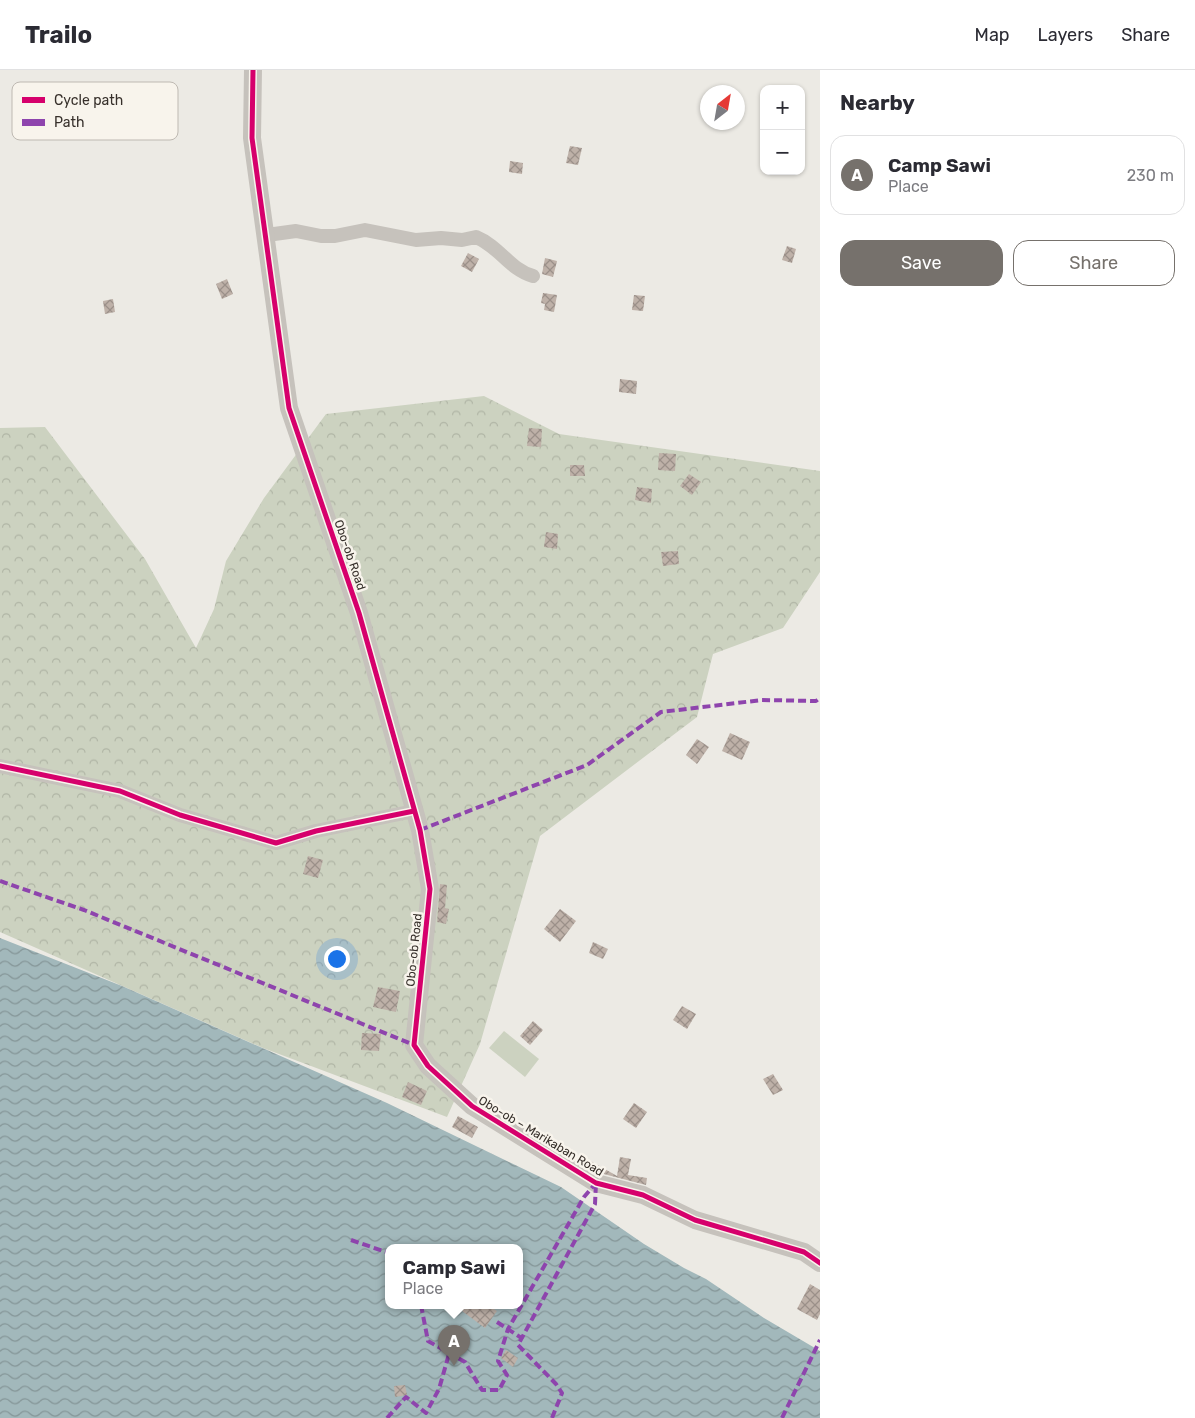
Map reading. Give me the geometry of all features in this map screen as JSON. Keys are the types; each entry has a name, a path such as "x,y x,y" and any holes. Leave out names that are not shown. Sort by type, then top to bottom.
{"street":[{"name":"Obo-ob Road","path":"253,70 252,138 267,236 289,408 359,613 414,811 430,890 414,1045"},
{"path":"267,236 296,231 321,236 335,236 365,230 416,240 441,238 462,240 476,237 500,250 509,262 523,274 533,276"},
{"path":"0,766 120,791 180,815 276,843 316,832 414,811"},
{"name":"Obo-ob – Marikaban Road","path":"414,1045 428,1066 472,1106 596,1183 643,1195 696,1220 804,1252 820,1263"}],"green space":[{"path":"484,396 559,434 820,471 820,572 783,628 713,654 697,717 540,836 480,1044 447,1117 263,1048 0,932 0,428 45,427 145,559 196,648 214,609 226,561 264,498 326,414"},
{"path":"504,1031 539,1059 525,1077 489,1048"}],"water":[{"path":"0,938 122,986 387,1103 561,1187 644,1244 706,1279 764,1318 820,1351 820,1418 0,1418"}],"building":[{"path":"570,146 582,148 578,165 566,163"},
{"path":"510,161 523,163 522,174 509,172"},
{"path":"787,246 796,249 792,263 782,260"},
{"path":"468,253 479,259 472,272 461,266"},
{"path":"545,258 557,261 553,277 542,274"},
{"path":"227,279 233,294 222,299 216,284"},
{"path":"543,293 557,295 554,312 544,310 545,304 541,303"},
{"path":"634,295 645,296 643,311 632,310"},
{"path":"113,299 115,312 105,314 103,301"},
{"path":"620,379 637,381 636,394 619,392"},
{"path":"529,428 542,429 541,447 527,446"},
{"path":"659,453 676,454 675,471 658,470"},
{"path":"570,465 584,465 585,476 570,476"},
{"path":"689,474 701,482 692,495 680,486"},
{"path":"637,487 652,489 651,503 635,500"},
{"path":"546,532 558,534 557,549 544,547"},
{"path":"678,551 679,564 663,566 661,552"},
{"path":"730,733 750,742 742,760 722,751"},
{"path":"697,739 709,747 697,764 686,755"},
{"path":"308,856 323,860 318,878 303,874"},
{"path":"440,884 447,885 445,908 449,909 446,924 437,922"},
{"path":"560,909 576,921 560,942 544,929"},
{"path":"593,942 608,949 603,959 589,953"},
{"path":"378,987 400,991 396,1012 373,1007"},
{"path":"682,1006 696,1014 687,1029 673,1020"},
{"path":"533,1021 543,1030 530,1045 520,1036"},
{"path":"362,1033 381,1034 379,1051 361,1050"},
{"path":"773,1074 783,1090 773,1095 763,1079"},
{"path":"408,1082 427,1091 421,1105 402,1097"},
{"path":"634,1103 647,1112 636,1128 623,1119"},
{"path":"458,1116 478,1127 472,1138 452,1127"},
{"path":"620,1157 631,1159 628,1175 647,1178 646,1185 600,1173 586,1164 589,1160 617,1176"},
{"path":"810,1284 820,1290 820,1314 817,1320 797,1309"},
{"path":"463,1309 494,1309 497,1311 485,1328 462,1311"},
{"path":"506,1350 518,1358 513,1367 501,1358"},
{"path":"405,1385 407,1395 395,1397 394,1386"}],"marked path":[{"path":"420,830 587,765 661,712 762,700 816,701 820,698"},
{"path":"0,881 84,910 414,1045"},
{"path":"523,1303 584,1197 596,1183"},
{"path":"552,1418 562,1393 556,1384 518,1345 595,1204 596,1183"},
{"path":"351,1240 385,1252"},
{"path":"422,1309 428,1341 465,1362 482,1390 499,1390 507,1375 498,1361 508,1329 520,1309"},
{"path":"497,1322 523,1339"},
{"path":"782,1418 820,1340"},
{"path":"387,1418 406,1397 426,1413 439,1389 449,1354"}],"cycle path":[{"path":"253,70 252,138 289,408 359,613 420,830 430,889 414,1045 428,1066 472,1106 596,1183 643,1195 695,1220 804,1252 820,1263"},
{"path":"0,766 120,791 180,815 276,843 316,831 414,811"}],"place":[{"name":"Camp Sawi","path":"454,1366"}]}
